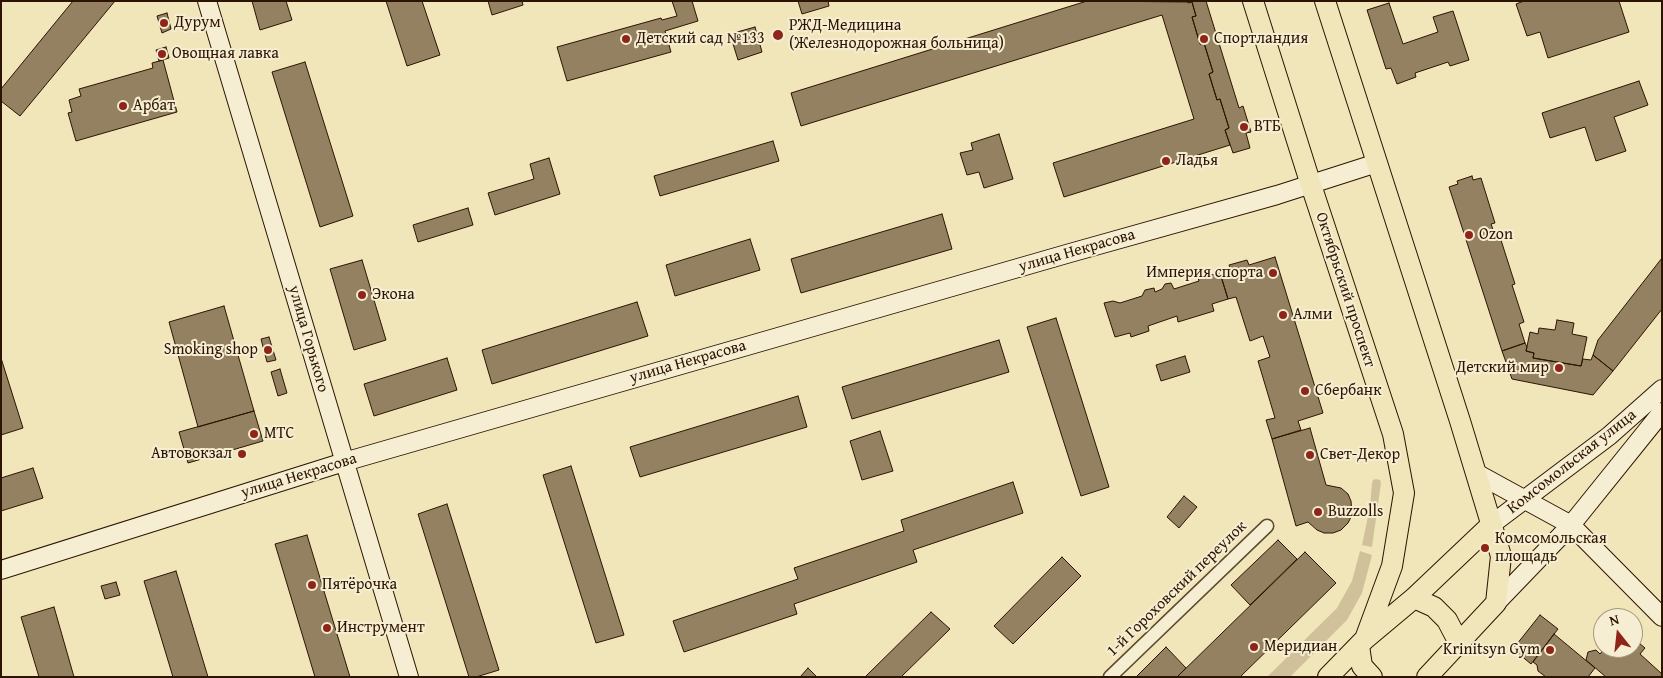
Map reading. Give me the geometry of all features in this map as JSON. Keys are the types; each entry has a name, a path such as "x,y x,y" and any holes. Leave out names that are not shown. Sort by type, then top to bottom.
{"main road":[{"name":"Октябрьский проспект","path":"1252,1 1393,434 1404,493 1392,566 1362,642"},
{"path":"1325,1 1492,524 1501,556 1496,603"},
{"name":"Комсомольская улица","path":"1328,677 1362,642 1414,598 1492,524"},
{"path":"1414,598 1434,607 1447,620 1459,643"},
{"name":"Комсомольская улица","path":"1427,677 1496,603"},
{"path":"1362,642 1362,666 1372,677"}],"street":[{"name":"улица Горького","path":"207,1 409,677"},
{"name":"улица Некрасова","path":"1,570 344,462 1311,185 1377,163"},
{"name":"Комсомольская улица","path":"1492,524 1609,436 1662,389"},
{"name":"Комсомольская улица","path":"1496,603 1571,525 1662,412"},
{"path":"1476,473 1571,525 1662,618"},
{"name":"1-й Гороховский переулок","path":"1110,677 1267,526"}],"shaded area":[{"path":"1376,479 1380,480 1381,483 1372,547 1362,545 1370,507 1372,483"},
{"path":"1360,551 1372,555 1362,593 1347,620 1290,677 1267,677 1337,608 1352,581"}],"building":[{"path":"73,1 115,1 20,116 1,101 1,89"},
{"path":"252,1 286,1 292,20 260,30"},
{"path":"386,1 422,1 440,55 407,66"},
{"path":"488,1 522,1 523,5 492,15"},
{"name":"Детский сад №133","path":"672,1 692,1 698,21 665,31 671,52 567,81 557,47 661,18 662,20 677,16"},
{"path":"798,1 828,1 829,6 802,14"},
{"path":"1087,1 1192,2 1196,16 1192,17 1200,44 1204,43 1213,72 1209,74 1217,100 1220,99 1229,128 1225,130 1230,145 1064,197 1053,163 1194,119 1162,15 801,126 791,93"},
{"path":"1188,1 1206,1 1239,108 1243,106 1251,132 1246,133 1250,148 1233,153 1225,130 1229,128 1220,99 1217,100 1209,74 1213,72 1204,43 1200,44 1192,17 1196,16 1192,2 1188,3"},
{"path":"1524,1 1619,1 1629,32 1548,58 1540,32 1527,36 1516,4"},
{"path":"1389,3 1403,44 1438,32 1433,17 1453,11 1469,60 1450,66 1448,62 1415,73 1416,77 1397,84 1391,68 1386,69 1367,10"},
{"name":"Дурум","path":"167,13 171,29 162,33 157,16"},
{"path":"755,27 762,52 738,60 730,34"},
{"name":"Овощная лавка","path":"166,47 169,58 159,61 156,50"},
{"name":"Арбат","path":"163,60 177,112 76,141 68,113 72,112 69,100 81,96 79,89 153,68 152,63"},
{"path":"305,62 353,216 320,227 272,72"},
{"path":"1639,81 1648,105 1614,117 1626,151 1596,161 1585,127 1550,138 1542,113"},
{"path":"999,134 1013,179 984,188 979,172 967,175 960,153 973,150 971,143"},
{"path":"773,141 779,161 660,196 654,176"},
{"path":"549,158 560,194 495,215 488,193 534,179 530,164"},
{"path":"1472,176 1473,180 1481,178 1495,223 1491,224 1496,238 1500,237 1515,284 1512,285 1524,322 1519,324 1525,343 1502,351 1449,187 1458,184 1457,181"},
{"path":"468,208 473,225 418,242 413,225"},
{"path":"942,214 952,249 801,293 791,259"},
{"path":"750,239 760,270 675,296 666,265"},
{"path":"1275,257 1323,413 1298,421 1301,430 1272,439 1266,420 1275,418 1258,361 1270,357 1263,336 1250,341 1236,297 1228,299 1220,273 1231,270 1229,265 1247,260 1249,265"},
{"path":"1662,258 1662,309 1613,371 1593,355 1598,340"},
{"path":"362,260 386,340 354,350 330,269"},
{"path":"1205,272 1212,275 1220,273 1228,299 1212,304 1214,311 1178,322 1177,316 1148,326 1149,331 1131,337 1130,333 1115,337 1104,303 1113,301 1120,303 1142,296 1145,290 1154,288 1155,292 1162,289 1165,284 1171,283 1174,289 1199,281 1197,275"},
{"path":"637,302 648,336 492,384 482,350"},
{"path":"224,306 254,411 198,427 169,322"},
{"path":"1056,318 1109,487 1081,496 1027,327"},
{"path":"1557,320 1574,323 1572,334 1587,337 1581,366 1533,358 1534,353 1526,351 1530,332 1538,334 1539,328 1555,330"},
{"name":"Smoking shop","path":"269,337 276,360 267,362 261,339"},
{"path":"999,340 1009,372 852,419 842,387"},
{"name":"Детский мир","path":"1525,343 1526,351 1534,353 1533,358 1581,366 1583,359 1591,360 1593,355 1613,371 1593,395 1512,379 1502,351"},
{"path":"1185,356 1190,372 1161,381 1156,365"},
{"path":"1,358 23,428 1,435"},
{"path":"447,358 457,390 374,416 364,384"},
{"path":"280,369 287,393 278,396 271,372"},
{"path":"798,396 807,427 640,477 630,447"},
{"path":"254,411 263,441 188,463 179,432"},
{"path":"1310,428 1326,485 1341,488 1348,494 1351,501 1352,515 1348,523 1341,530 1333,533 1324,533 1317,530 1308,522 1296,526 1272,439"},
{"path":"880,431 893,471 862,480 850,441"},
{"path":"571,466 624,635 596,643 543,475"},
{"path":"33,468 43,498 1,511 1,478"},
{"path":"1013,482 1023,513 913,550 917,562 794,604 797,614 684,652 673,621 798,579 794,568 904,531 901,520"},
{"path":"1184,496 1197,507 1179,528 1167,517"},
{"path":"447,504 499,670 476,677 469,677 418,514"},
{"path":"307,535 350,677 315,677 275,544"},
{"path":"1278,540 1297,559 1250,605 1231,585"},
{"path":"1305,552 1336,583 1240,677 1177,677"},
{"path":"1062,557 1081,576 1013,644 994,626"},
{"path":"176,571 208,677 173,677 144,581"},
{"path":"116,582 120,595 105,599 101,586"},
{"path":"54,607 74,677 39,677 21,617"},
{"path":"931,612 950,629 901,677 865,677"},
{"path":"1540,615 1558,629 1531,664 1513,649"},
{"path":"1554,634 1595,668 1588,677 1546,677 1538,671 1537,665 1533,662"},
{"path":"1166,647 1186,668 1177,677 1136,677"},
{"path":"1593,651 1593,658 1643,657 1662,674 1662,677 1606,677 1586,660 1588,652"},
{"path":"808,668 817,677 800,677"}],"place":[{"name":"Дурум","path":"164,23"},
{"name":"РЖД-Медицина (Железнодорожная больница)","path":"778,35"},
{"name":"Детский сад №133","path":"626,39"},
{"name":"Спортландия","path":"1204,39"},
{"name":"Овощная лавка","path":"162,54"},
{"name":"Арбат","path":"123,106"},
{"name":"ВТБ","path":"1244,127"},
{"name":"Ладья","path":"1166,161"},
{"name":"Ozon","path":"1469,235"},
{"name":"Империя спорта","path":"1273,273"},
{"name":"Экона","path":"362,295"},
{"name":"Алми","path":"1283,315"},
{"name":"Smoking shop","path":"268,350"},
{"name":"Детский мир","path":"1559,368"},
{"name":"Сбербанк","path":"1305,391"},
{"name":"МТС","path":"254,434"},
{"name":"Автовокзал","path":"242,454"},
{"name":"Свет-Декор","path":"1310,455"},
{"name":"Buzzolls","path":"1318,512"},
{"name":"Комсомольская площадь","path":"1485,548"},
{"name":"Пятёрочка","path":"312,585"},
{"name":"Инструмент","path":"327,628"},
{"name":"Меридиан","path":"1254,647"},
{"name":"Krinitsyn Gym","path":"1550,650"}]}
